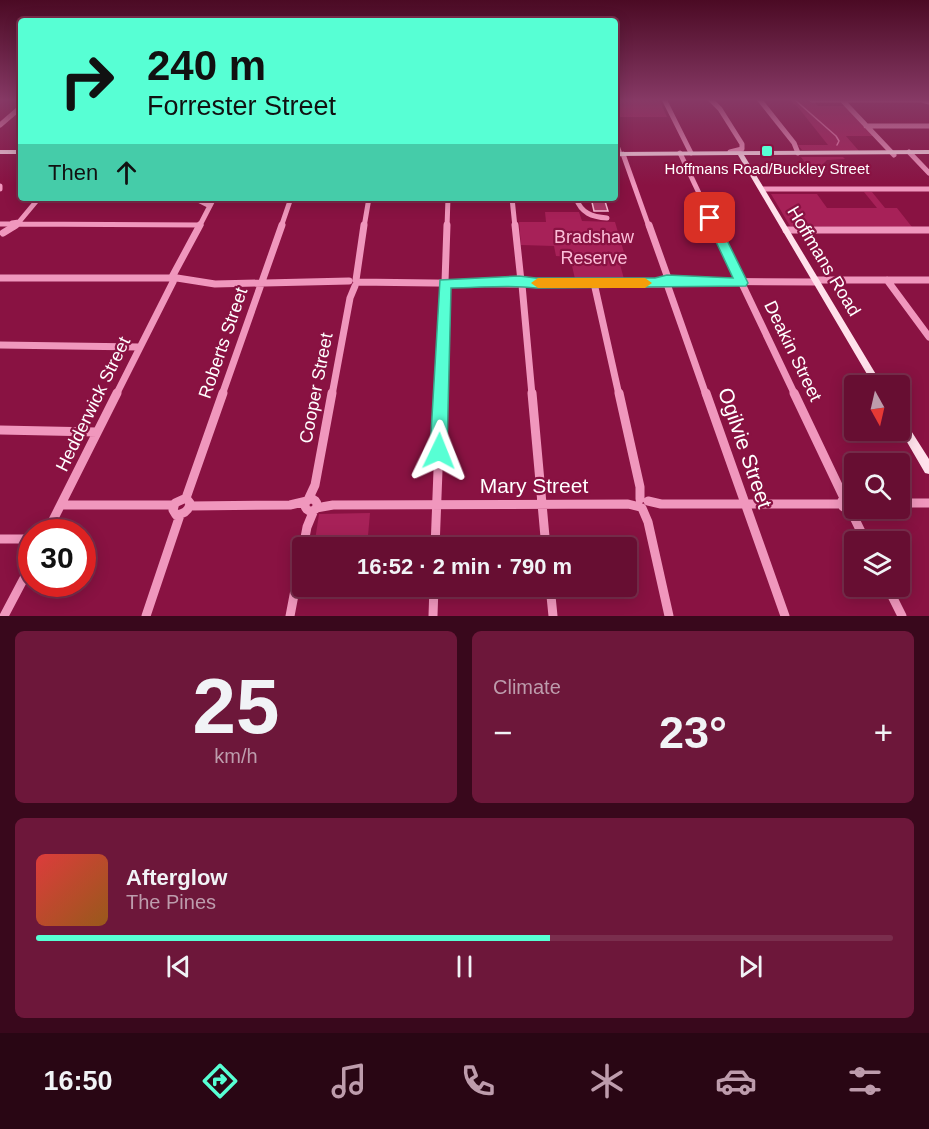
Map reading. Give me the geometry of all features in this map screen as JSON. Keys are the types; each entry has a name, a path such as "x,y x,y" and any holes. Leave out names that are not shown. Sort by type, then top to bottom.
{"main road":[{"path":"619,154 725,153 741,149 798,153 929,153"},
{"name":"Hoffmans Road","path":"741,149 762,189 873,375"},
{"path":"0,152 18,152"},
{"path":"910,437 928,467"}],"street":[{"path":"678,128 691,153"},
{"path":"730,128 741,149"},
{"path":"781,128 798,153"},
{"path":"868,128 893,153"},
{"name":"Deakin Street","path":"680,153 844,493"},
{"path":"910,153 929,173"},
{"name":"Ogilvie Street","path":"619,154 668,283 785,616"},
{"path":"762,189 929,189"},
{"path":"1,234 23,216 36,201"},
{"path":"200,201 210,206"},
{"name":"Hedderwick Street","path":"54,519 212,201"},
{"name":"Roberts Street","path":"188,502 290,201"},
{"name":"Cooper Street","path":"305,537 368,201"},
{"path":"436,537 447,201"},
{"path":"512,201 545,537"},
{"path":"577,201 579,208 593,218 607,218"},
{"path":"1,224 201,225"},
{"path":"786,230 929,230"},
{"path":"0,278 159,279 206,284 742,283 929,280"},
{"path":"887,280 929,337"},
{"path":"594,283 669,616"},
{"path":"0,345 139,347"},
{"path":"0,430 97,432"},
{"name":"Mary Street","path":"174,505 180,499 188,502 290,505 844,503"},
{"path":"146,616 180,515 188,502"},
{"path":"910,503 929,503"},
{"path":"61,505 174,505 174,513 180,515"},
{"path":"0,539 18,539"},
{"path":"4,616 18,590"},
{"name":"Cooper Street","path":"290,616 294,597"},
{"path":"433,616 434,597"},
{"path":"551,597 553,616"},
{"path":"892,597 902,616"}],"green space":[{"path":"814,128 866,128 873,136 846,136 859,151 802,150 798,145 828,145"},
{"path":"801,157 843,157 845,159 827,160 822,165 826,172 812,172"},
{"path":"864,192 872,192 885,208 897,208 912,227 790,226 771,194 817,194 827,208 877,208"},
{"name":"Bradshaw Reserve","path":"545,212 579,212 582,221 615,222 625,256 618,257 624,279 575,279 570,257 556,256 554,246 521,245 519,222 546,222"},
{"path":"370,513 368,537 316,537 319,514"}],"building":[{"path":"592,201 605,201 608,211 594,211"}],"waterway":[{"path":"827,128 836,136 839,141 837,145"}],"slow traffic":[{"path":"538,283 645,283"}],"place":[{"name":"Hoffmans Road/Buckley Street","path":"767,151"}],"route":[{"path":"439,451 444,283 504,283 519,280 536,283 655,283 667,280 742,283 710,218"}]}
